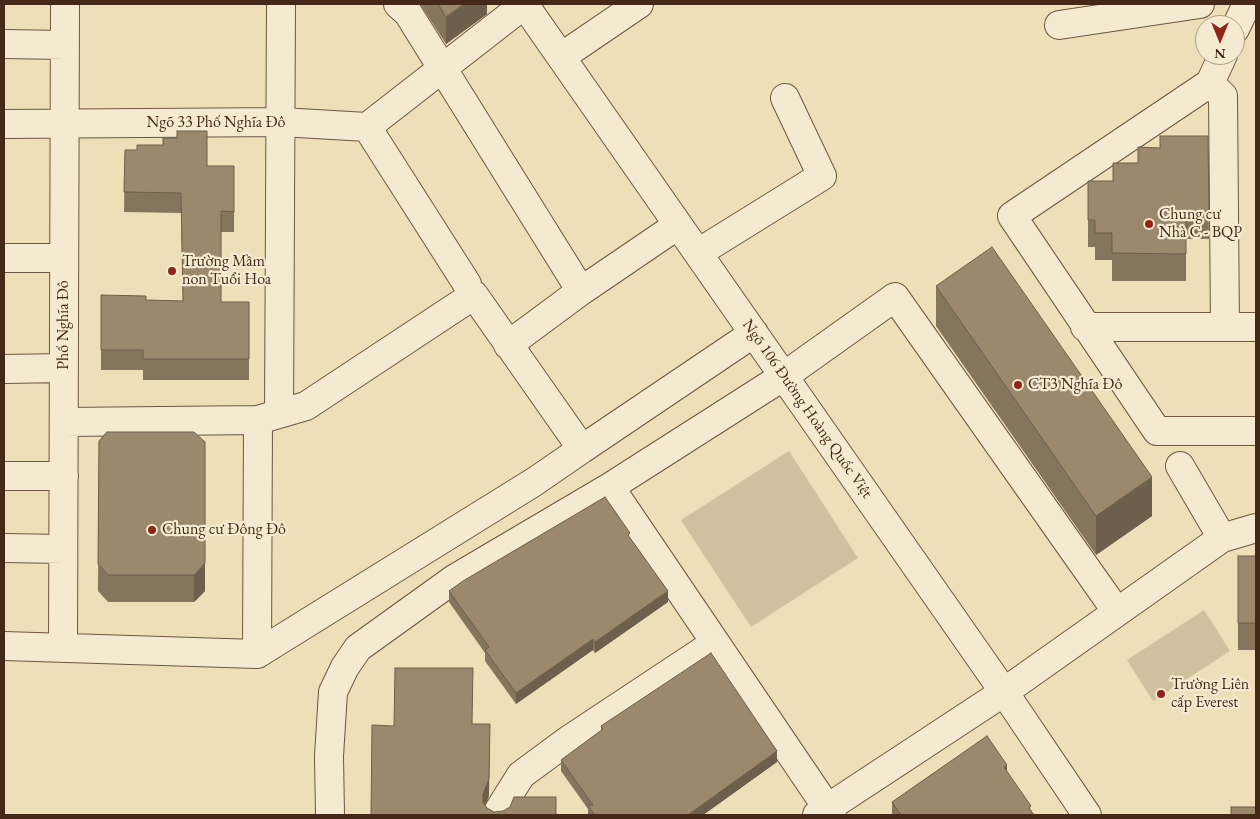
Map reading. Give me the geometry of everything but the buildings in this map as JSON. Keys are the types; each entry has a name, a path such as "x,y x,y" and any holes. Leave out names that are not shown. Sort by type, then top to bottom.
{"street":[{"name":"Phố Nghĩa Đô","path":"63,647 65,4"},
{"path":"257,654 281,122 281,4"},
{"path":"398,4 408,13 581,291"},
{"path":"524,4 367,127 470,290 582,449"},
{"name":"Ngõ 106 Đường Hoàng Quốc Việt","path":"524,4 1004,692 1087,815"},
{"path":"561,57 639,4"},
{"path":"1059,25 1200,4"},
{"path":"4,44 65,45"},
{"path":"1218,65 1210,83 1012,216 1157,431 1256,431"},
{"path":"1210,83 1223,96 1225,327"},
{"path":"698,253 822,176 785,98"},
{"name":"Ngõ 33 Phố Nghĩa Đô","path":"4,124 281,122 367,127"},
{"path":"508,345 581,291 678,224"},
{"path":"4,258 64,258"},
{"path":"64,422 269,417 306,406 470,290"},
{"path":"330,815 329,756 333,692 345,667 358,648 454,579 610,487 784,376 895,297 1117,612"},
{"path":"1085,326 1256,327"},
{"path":"4,646 257,654 534,482 754,333"},
{"path":"4,369 64,368"},
{"path":"1180,466 1222,538"},
{"path":"4,476 64,476"},
{"path":"610,487 715,643 825,813 1004,692 1222,538 1256,528"},
{"path":"4,548 63,549"},
{"path":"498,815 499,810 521,775 567,741 715,643"}],"shaded area":[{"path":"789,451 858,558 751,627 681,520"},
{"path":"1204,610 1230,651 1153,701 1127,660"}],"place":[{"name":"Chung cư Nhà C - BQP","path":"1149,224"},
{"name":"Trường Mầm non Tuổi Hoa","path":"172,271"},
{"name":"CT3 Nghĩa Đô","path":"1018,385"},
{"name":"Chung cư Đông Đô","path":"152,530"},
{"name":"Trường Liên cấp Everest","path":"1161,694"}]}
